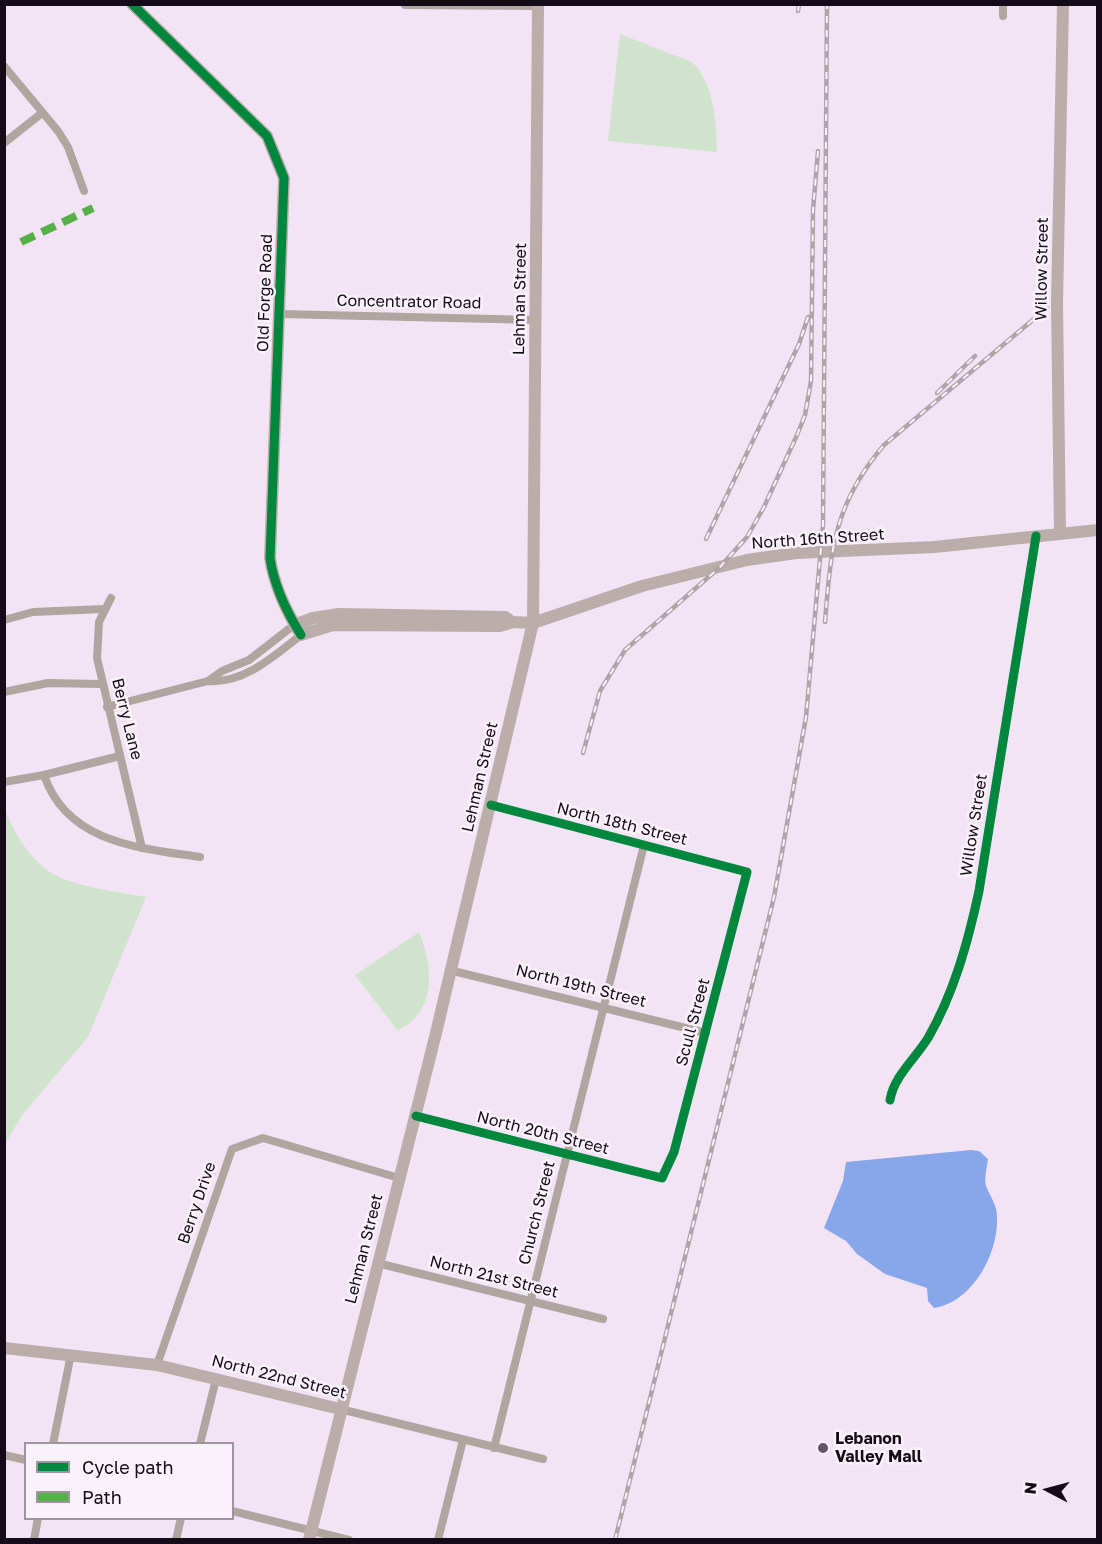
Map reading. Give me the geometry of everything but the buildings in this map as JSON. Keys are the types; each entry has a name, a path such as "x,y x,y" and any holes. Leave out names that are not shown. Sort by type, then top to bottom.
{"main road":[{"name":"Old Forge Road","path":"132,4 267,136 278,157 284,178 270,558 273,577 298,630"},
{"name":"Willow Street","path":"1060,534 1057,303 1063,4"},
{"name":"Lehman Street","path":"310,1535 340,1409 416,1116 533,623 538,5"},
{"name":"North 16th Street","path":"298,630 333,625 500,626 513,622 533,623 642,586 747,560 796,554 934,547 1098,531"},
{"name":"North 22nd Street","path":"4,1348 157,1365 340,1409"}],"street":[{"path":"405,4 538,5"},
{"path":"1003,16 1004,4"},
{"path":"4,66 58,131 68,147 84,191"},
{"path":"4,143 42,113"},
{"name":"Concentrator Road","path":"280,314 536,320"},
{"name":"Willow Street","path":"890,1100 895,1084 927,1038 946,1000 968,942 981,882 1036,536"},
{"name":"Berry Lane","path":"111,598 104,609 97,637 101,684 142,848"},
{"path":"4,620 33,612 104,609"},
{"name":"North 16th Street","path":"107,707 208,681 224,682 245,675 298,630"},
{"path":"4,692 48,683 101,684"},
{"path":"4,782 44,775 120,756"},
{"path":"44,775 56,800 88,830 106,839 142,848 200,857"},
{"name":"North 18th Street","path":"490,805 747,872"},
{"name":"Church Street","path":"494,1448 644,845"},
{"name":"Scull Street","path":"662,1178 674,1152 747,872"},
{"name":"North 19th Street","path":"449,970 706,1033"},
{"name":"North 20th Street","path":"416,1116 662,1178"},
{"name":"Berry Drive","path":"157,1365 232,1149 263,1138 399,1178"},
{"name":"North 21st Street","path":"377,1263 603,1319"},
{"path":"53,1442 71,1354"},
{"path":"200,1442 216,1379"},
{"name":"North 22nd Street","path":"340,1409 543,1459"},
{"path":"438,1539 463,1440"},
{"path":"4,1455 24,1460"},
{"path":"234,1512 310,1535 349,1539"},
{"path":"34,1539 38,1520"},
{"path":"176,1539 181,1520"}],"green space":[{"path":"620,34 692,62 700,71 713,104 717,152 608,141"},
{"path":"5,809 26,848 50,872 79,884 146,897 88,1037 22,1115 5,1144"},
{"path":"419,932 428,964 427,997 416,1017 398,1031 355,975"}],"water":[{"path":"979,1151 988,1159 985,1183 996,1208 996,1230 988,1260 981,1274 961,1296 948,1304 934,1308 928,1301 927,1288 885,1274 857,1254 846,1241 824,1228 843,1181 846,1162"}],"railway":[{"path":"798,11 799,4"},
{"path":"615,1540 774,897 806,717 823,525 827,4"},
{"path":"583,753 600,691 625,650 720,567 747,537 764,507 805,415 811,381 813,210 818,151"},
{"path":"825,622 833,549 838,528 845,507 867,467 884,445 1047,308"},
{"path":"706,539 799,344 808,317"},
{"path":"937,393 975,356"}],"marked path":[{"path":"21,242 93,208"}],"cycle path":[{"path":"132,4 267,136 284,178 270,558 281,598 301,635"},
{"path":"890,1100 900,1075 923,1046 937,1021 953,985 970,929 979,891 1036,536"},
{"path":"416,1116 662,1178 674,1152 747,872 491,805"}],"place":[{"name":"Lebanon Valley Mall","path":"823,1448"}]}
